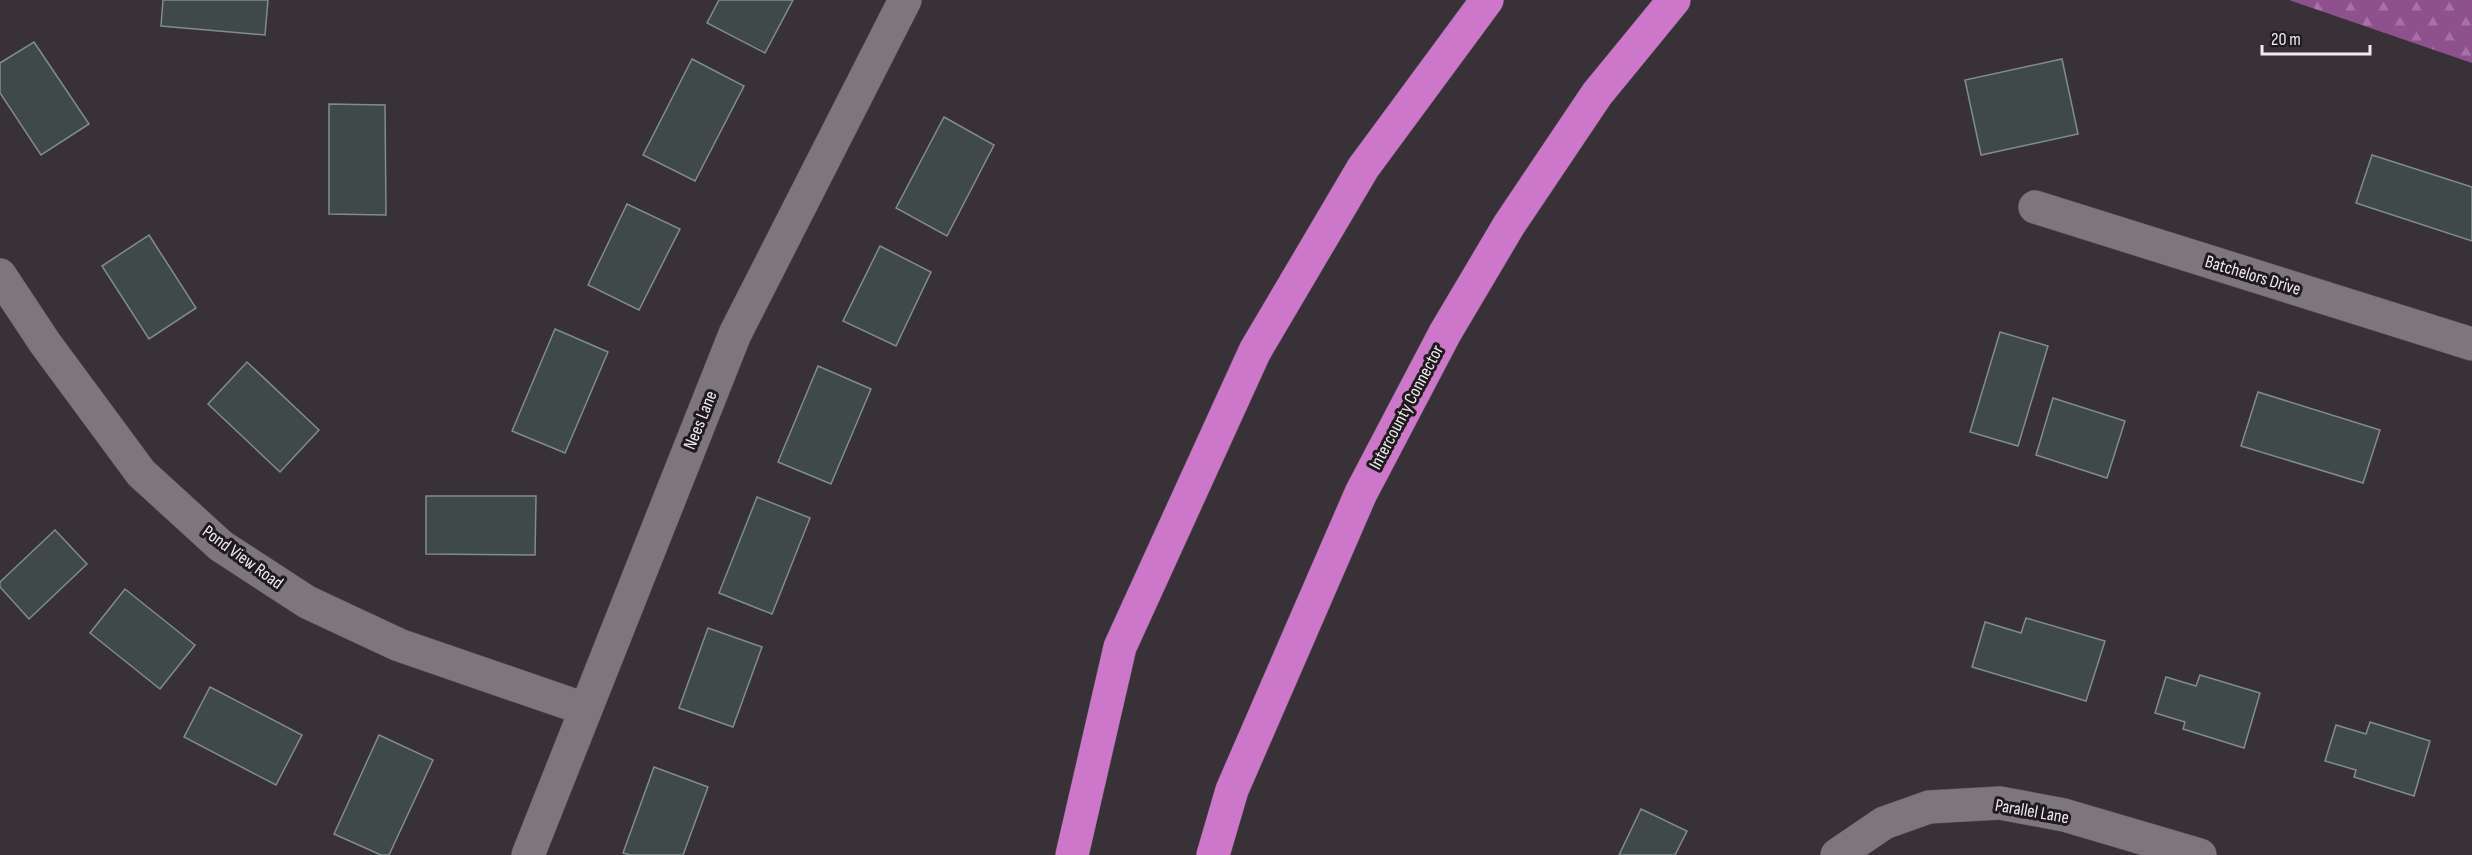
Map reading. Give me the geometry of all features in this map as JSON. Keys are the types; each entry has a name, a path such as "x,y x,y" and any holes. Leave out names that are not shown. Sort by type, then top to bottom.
{"highway":[{"path":"1072,855 1120,647 1255,351 1363,168 1487,0"},
{"name":"Intercounty Connector","path":"1213,855 1232,790 1361,493 1445,333 1509,225 1597,94 1674,0"}],"street":[{"name":"Nees Lane","path":"528,855 735,334 905,0"},
{"name":"Batchelors Drive","path":"2035,207 2472,344"},
{"name":"Pond View Road","path":"0,275 45,343 141,472 221,546 307,602 399,645 585,709"},
{"name":"Parallel Lane","path":"1836,855 1884,823 1929,807 2000,803 2064,815 2200,855"}],"green space":[{"path":"2289,0 2472,0 2472,63"}],"building":[{"path":"163,0 268,0 265,35 161,26"},
{"path":"719,0 793,0 765,53 707,23"},
{"path":"34,42 89,124 41,155 0,93 0,63"},
{"path":"692,59 744,86 695,181 643,155"},
{"path":"2062,59 2078,134 1981,155 1965,80"},
{"path":"329,104 385,105 386,215 329,214"},
{"path":"944,117 994,145 947,236 896,208"},
{"path":"2372,155 2472,187 2472,241 2356,203"},
{"path":"627,204 680,229 639,310 588,285"},
{"path":"149,235 196,308 149,339 102,266"},
{"path":"880,246 931,272 896,346 843,321"},
{"path":"555,329 608,352 565,453 512,431"},
{"path":"2000,332 2048,346 2018,446 1970,432"},
{"path":"247,362 319,430 280,472 208,404"},
{"path":"818,366 871,389 831,484 778,462"},
{"path":"2258,392 2380,430 2363,483 2241,446"},
{"path":"2053,398 2125,421 2107,478 2036,455"},
{"path":"426,496 536,496 535,555 426,554"},
{"path":"757,497 810,518 772,614 719,593"},
{"path":"55,530 87,564 29,619 0,587 0,582"},
{"path":"125,589 195,645 160,689 90,633"},
{"path":"2026,618 2105,641 2086,701 1972,667 1985,622 2021,633"},
{"path":"708,628 762,647 733,727 679,708"},
{"path":"2200,675 2260,693 2244,748 2183,729 2185,722 2155,713 2166,677 2196,686"},
{"path":"210,687 302,735 276,785 184,737"},
{"path":"2370,722 2430,741 2414,796 2354,777 2356,770 2325,761 2336,725 2366,734"},
{"path":"379,735 433,760 389,855 381,855 334,834"},
{"path":"654,767 708,787 683,855 623,853"},
{"path":"1641,809 1687,831 1675,855 1619,855"}]}
